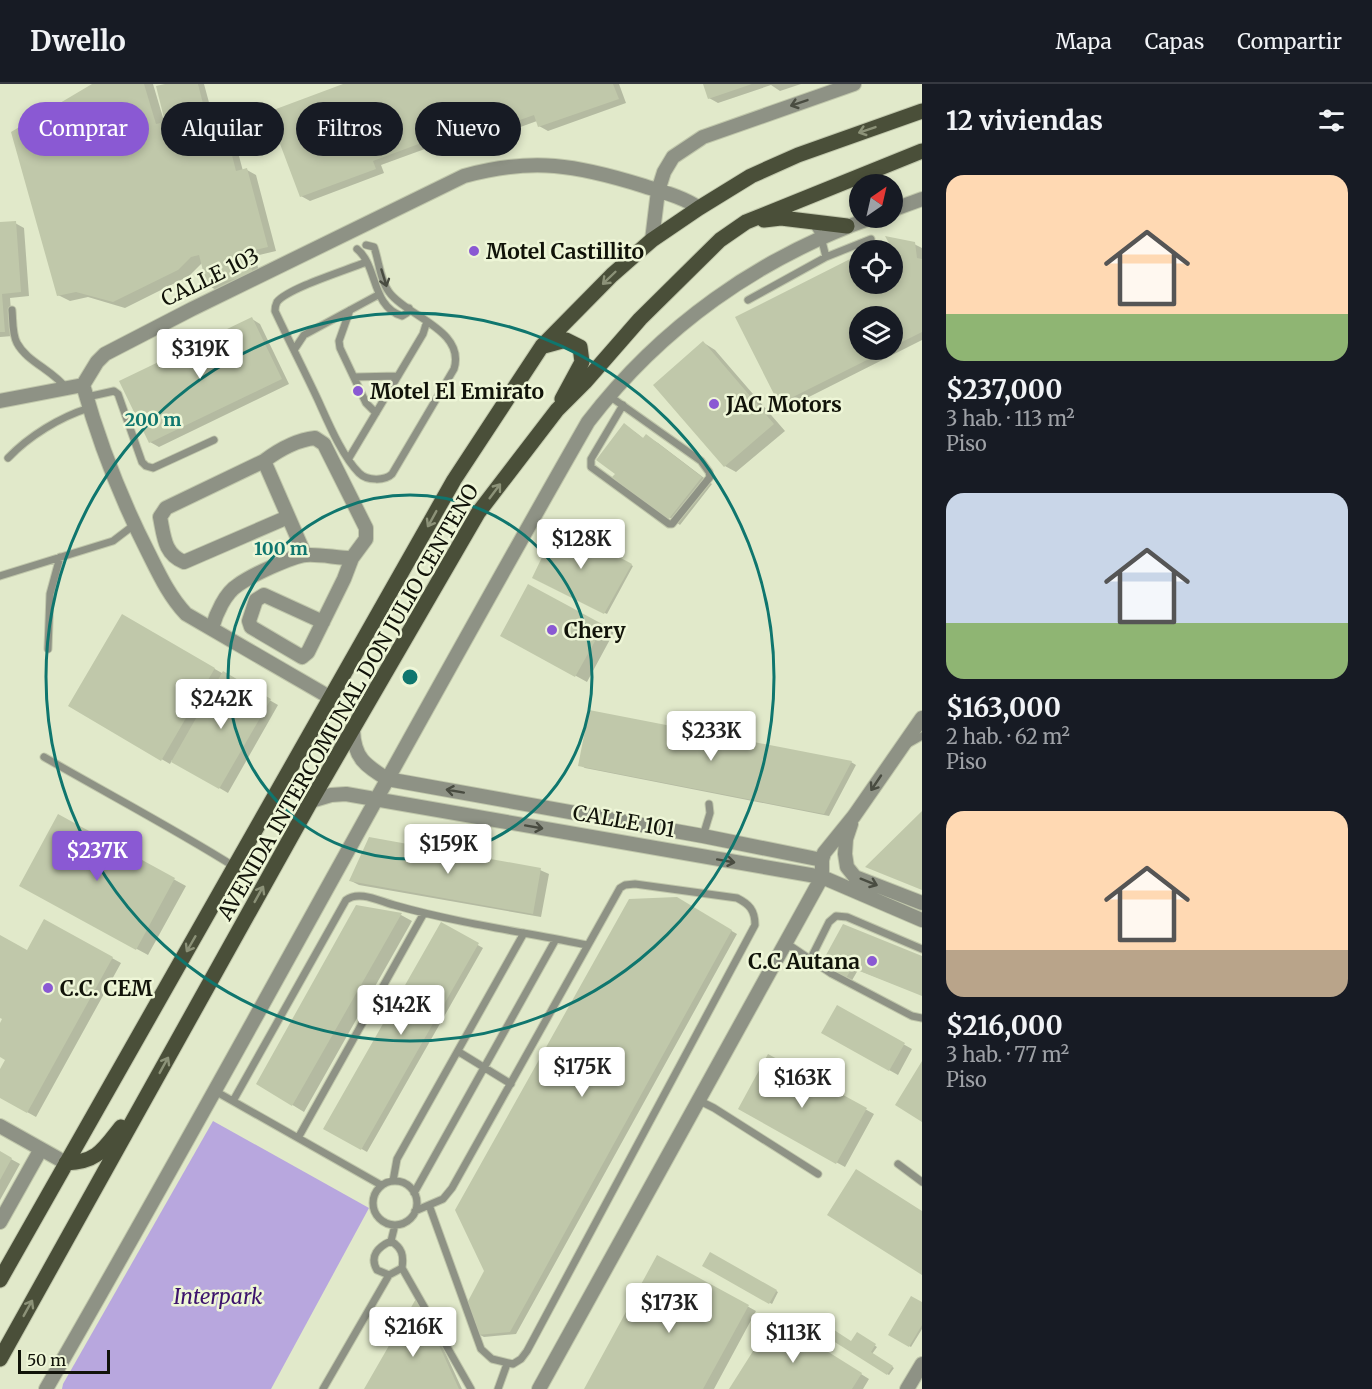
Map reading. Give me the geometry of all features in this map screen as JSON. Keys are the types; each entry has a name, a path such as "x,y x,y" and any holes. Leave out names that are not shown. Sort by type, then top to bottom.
{"main road":[{"name":"AVENIDA INTERCOMUNAL DON JULIO CENTENO","path":"0,1280 454,480 542,346 612,275 652,240 699,208 751,176 798,154 922,111"},
{"name":"AVENIDA INTERCOMUNAL DON JULIO CENTENO","path":"0,1359 311,801 478,513 557,410 585,382 639,318 720,240 746,222 922,151"},
{"path":"746,222 781,218 846,226"},
{"path":"542,346 566,340 580,347 582,362 557,410"},
{"path":"66,1163 82,1163 96,1156 150,1090"}],"street":[{"path":"652,240 658,191 664,172 673,157 703,137 854,84"},
{"name":"CALLE 103","path":"86,397 97,362 105,354 464,176 494,168 547,164 582,169 658,191 689,201 699,208"},
{"path":"903,206 922,199"},
{"path":"46,1389 152,1205 387,779 588,422 608,395 644,358 689,318 748,275 795,248 849,225"},
{"path":"0,401 67,389 86,397 134,525 176,603 186,614 331,698"},
{"path":"288,517 184,562 175,558 167,547 160,517 166,508 264,461 278,450 303,439 315,438 324,444 366,528 366,539 352,558 344,579 323,622 308,652 302,657 251,627 249,621 256,600 264,595 323,622"},
{"path":"264,461 305,555"},
{"path":"212,628 219,612 237,585 271,568 305,555 352,558"},
{"path":"539,1389 822,877 822,860 830,844 854,816 922,718"},
{"name":"CALLE 101","path":"353,730 354,746 358,757 387,779 703,836 822,860"},
{"name":"CALLE 101","path":"311,801 331,795 346,794 822,877 922,920"},
{"path":"854,816 846,839 847,867 855,877 922,903"},
{"path":"0,1126 66,1163"},
{"path":"0,1222 41,1149"},
{"path":"907,1389 922,1364"}],"lane":[{"path":"812,222 821,237 826,257"},
{"path":"748,300 826,257 871,239"},
{"path":"366,245 374,247 390,293 450,342 456,361 454,369 393,474 388,478 365,478 358,473 335,437 275,311 275,305 279,300 299,289 366,262"},
{"path":"357,249 364,255 378,295 394,313 402,316 410,308"},
{"path":"294,350 304,335 378,295"},
{"path":"12,310 16,341 27,356 53,373 67,389"},
{"path":"350,310 339,341 340,348 366,403 376,413"},
{"path":"349,458 423,334 427,321"},
{"path":"354,377 398,376"},
{"path":"8,458 22,443 41,432 86,397 114,391 118,394 142,462 146,466 153,468 214,440"},
{"path":"608,395 623,405 701,461 708,471 710,477 672,524 591,467 591,459 623,405"},
{"path":"0,576 113,541 134,525"},
{"path":"48,649 50,594 60,557"},
{"path":"901,748 922,736"},
{"path":"44,758 185,836 235,867"},
{"path":"703,836 710,813 709,804"},
{"path":"415,1211 414,1193 406,1184 393,1181 381,1185 374,1196 375,1213 384,1222 395,1225 407,1221 415,1211 429,1205 443,1199 452,1188 616,893 625,885 634,884 737,898 747,903 755,915 754,925 527,1351 513,1364 492,1359 481,1349 429,1205"},
{"path":"234,1101 346,900 351,896 363,896 424,913 587,945"},
{"path":"298,1138 424,913"},
{"path":"810,960 829,922 836,916 847,917 922,949"},
{"path":"393,1181 397,1159 524,933"},
{"path":"414,1193 556,939"},
{"path":"786,943 832,974 912,1016 922,1018"},
{"path":"459,1052 511,1084"},
{"path":"215,1091 381,1185"},
{"path":"700,1101 818,1174"},
{"path":"898,1164 922,1182"},
{"path":"389,1275 377,1270 373,1263 381,1246 391,1241 395,1225"},
{"path":"391,1241 400,1247 403,1257 402,1268 471,1389"},
{"path":"323,1389 389,1275 402,1268"},
{"path":"498,1389 507,1364"}],"green space":[{"name":"Interpark","path":"213,1121 369,1208 271,1389 62,1389 63,1384"}],"building":[{"path":"92,84 144,84 156,124 161,123 161,156 232,156 236,171 247,168 268,247 247,252 253,274 207,286 199,255 191,257 178,270 113,302 76,292 57,296 11,132 18,128 18,156 149,156 149,102 62,102"},
{"path":"198,84 203,102 161,102 161,106 156,86"},
{"path":"343,84 613,84 619,99 538,127 534,115 521,120 521,102 415,102 415,145 403,150 403,102 296,102 296,156 386,156 373,161 376,169 300,197 284,154 284,106"},
{"path":"703,84 752,84 708,99"},
{"path":"16,221 21,292 2,294 5,332 0,332 0,222"},
{"path":"885,236 915,242 917,258 922,259 922,332 903,342 903,306 849,306 849,360 867,360 779,404 735,317 849,260 849,294 903,294 903,240 887,240"},
{"path":"252,317 282,379 149,443 119,381"},
{"name":"JAC Motors","path":"703,341 774,424 724,467 653,385"},
{"path":"624,423 643,438 646,434 702,477 668,520 612,477 615,474 596,460"},
{"path":"558,524 632,564 604,614 532,578"},
{"name":"Chery","path":"528,584 604,625 575,677 500,636"},
{"path":"122,614 215,668 161,761 68,706"},
{"path":"223,671 271,699 219,789 171,762"},
{"path":"589,710 852,761 824,814 578,766"},
{"path":"922,811 922,890 865,867"},
{"path":"58,814 175,878 136,950 19,886"},
{"path":"369,837 541,868 533,914 349,881"},
{"path":"677,897 732,930 510,1332 477,1335 467,1303 484,1271 455,1210 629,899"},
{"path":"356,905 402,913 292,1106 256,1084"},
{"name":"C.C. CEM","path":"44,919 113,957 27,1113 0,1098 0,1069 5,1060 0,1057 2,1019 0,1018 0,935 27,950"},
{"path":"441,922 479,943 361,1150 323,1129"},
{"name":"C.C Autana","path":"843,924 922,956 922,996 852,968 845,980 820,966"},
{"path":"837,1005 905,1043 889,1071 821,1033"},
{"path":"768,1054 867,1108 836,1164 738,1109"},
{"path":"922,1061 922,1122 895,1105"},
{"path":"0,1151 12,1158 0,1180"},
{"path":"856,1169 922,1211 922,1275 827,1215"},
{"path":"710,1252 777,1290 769,1304 702,1266"},
{"path":"657,1255 749,1305 703,1389 584,1389"},
{"path":"911,1296 922,1302 922,1325 909,1347 888,1335"},
{"path":"417,1297 459,1389 364,1389"},
{"path":"808,1313 851,1341 857,1332 876,1344 871,1352 893,1366 887,1375 803,1322"},
{"path":"774,1318 862,1373 852,1389 729,1389"}],"place":[{"name":"Motel Castillito","path":"474,251"},
{"name":"Motel El Emirato","path":"358,391"},
{"name":"JAC Motors","path":"714,404"},
{"name":"Chery","path":"552,630"},
{"name":"C.C Autana","path":"872,961"},
{"name":"C.C. CEM","path":"48,988"}]}
